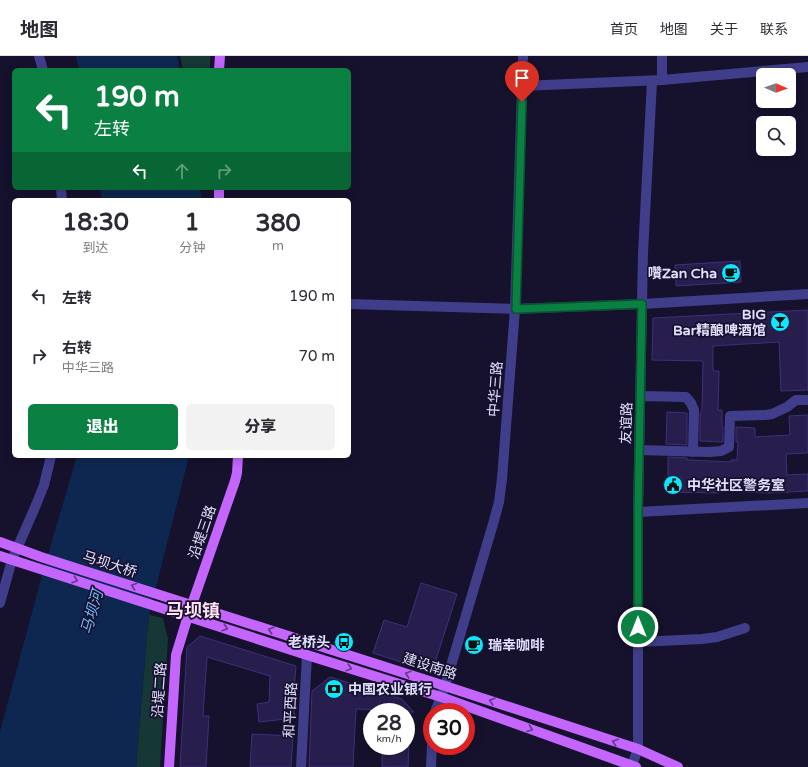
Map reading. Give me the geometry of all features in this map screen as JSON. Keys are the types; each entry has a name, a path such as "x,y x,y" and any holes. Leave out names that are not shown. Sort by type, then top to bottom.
{"main road":[{"path":"219,68 220,56"},
{"name":"沿堤三路","path":"188,616 235,481 238,458"},
{"name":"马坝大桥","path":"0,542 171,598"},
{"name":"马坝大桥","path":"0,556 168,610"},
{"name":"建设南路","path":"171,598 638,750 678,767"},
{"name":"建设南路","path":"168,610 441,697 634,766"},
{"name":"沿堤二路","path":"169,767 176,655 188,616"}],"street":[{"path":"39,56 42,68"},
{"name":"中华三路","path":"439,703 499,502 502,479 516,309 523,56"},
{"name":"友谊路","path":"634,766 638,750 638,512 643,253 657,80 662,56"},
{"path":"522,86 657,80 808,67"},
{"path":"351,304 516,309 642,304 808,294"},
{"path":"641,396 686,397 694,410 693,452"},
{"path":"639,450 693,452 721,451 729,447 730,416 772,414 787,407 796,400 808,400"},
{"path":"0,603 16,548 44,485 51,458"},
{"path":"638,512 808,502"},
{"path":"638,642 702,639 717,637 745,628"},
{"name":"和平西路","path":"301,767 307,655"},
{"path":"430,767 431,755"}],"green space":[{"path":"180,56 210,56 210,68 183,68"},
{"path":"149,615 163,618 168,639 160,767 136,767 147,636"}],"water":[{"path":"76,56 177,56 180,68 79,68"},
{"path":"100,190 200,190 202,198 102,198"},
{"name":"马坝河","path":"76,458 188,458 149,615 136,767 0,767 0,732 44,568"}],"building":[{"path":"740,261 741,282 676,286 675,265"},
{"path":"808,310 808,390 781,391 779,342 713,346 713,371 719,371 718,410 722,410 723,442 700,441 703,361 652,360 653,318"},
{"path":"667,412 687,413 687,445 666,444"},
{"path":"808,415 808,453 786,454 787,475 808,474 808,491 769,493 719,491 719,493 668,492 668,457 687,458 687,460 731,462 731,460 737,460 738,442 736,442 736,427 755,428 755,437 790,435 789,416"},
{"path":"421,583 457,594 432,672 373,653 384,620 407,627"},
{"path":"200,636 296,666 294,690 291,691 295,718 259,722 257,704 269,702 270,676 207,657 203,716 209,716 206,767 180,767 187,647"},
{"path":"330,677 402,699 406,703 363,703 363,709 356,709 353,767 309,767 312,691"},
{"path":"252,734 293,736 291,767 250,767"},
{"path":"382,755 409,755 408,767 382,767"}],"place":[{"name":"囋Zan Cha","path":"731,273"},
{"name":"BIG Bar精酿啤酒馆","path":"780,322"},
{"name":"中华社区警务室","path":"673,485"},
{"name":"老桥头","path":"344,642"},
{"name":"瑞幸咖啡","path":"474,645"},
{"name":"中国农业银行","path":"334,689"}],"district":[{"name":"马坝镇","path":"193,611"}],"route":[{"path":"522,102 516,309 642,304 638,512 638,627"}]}
